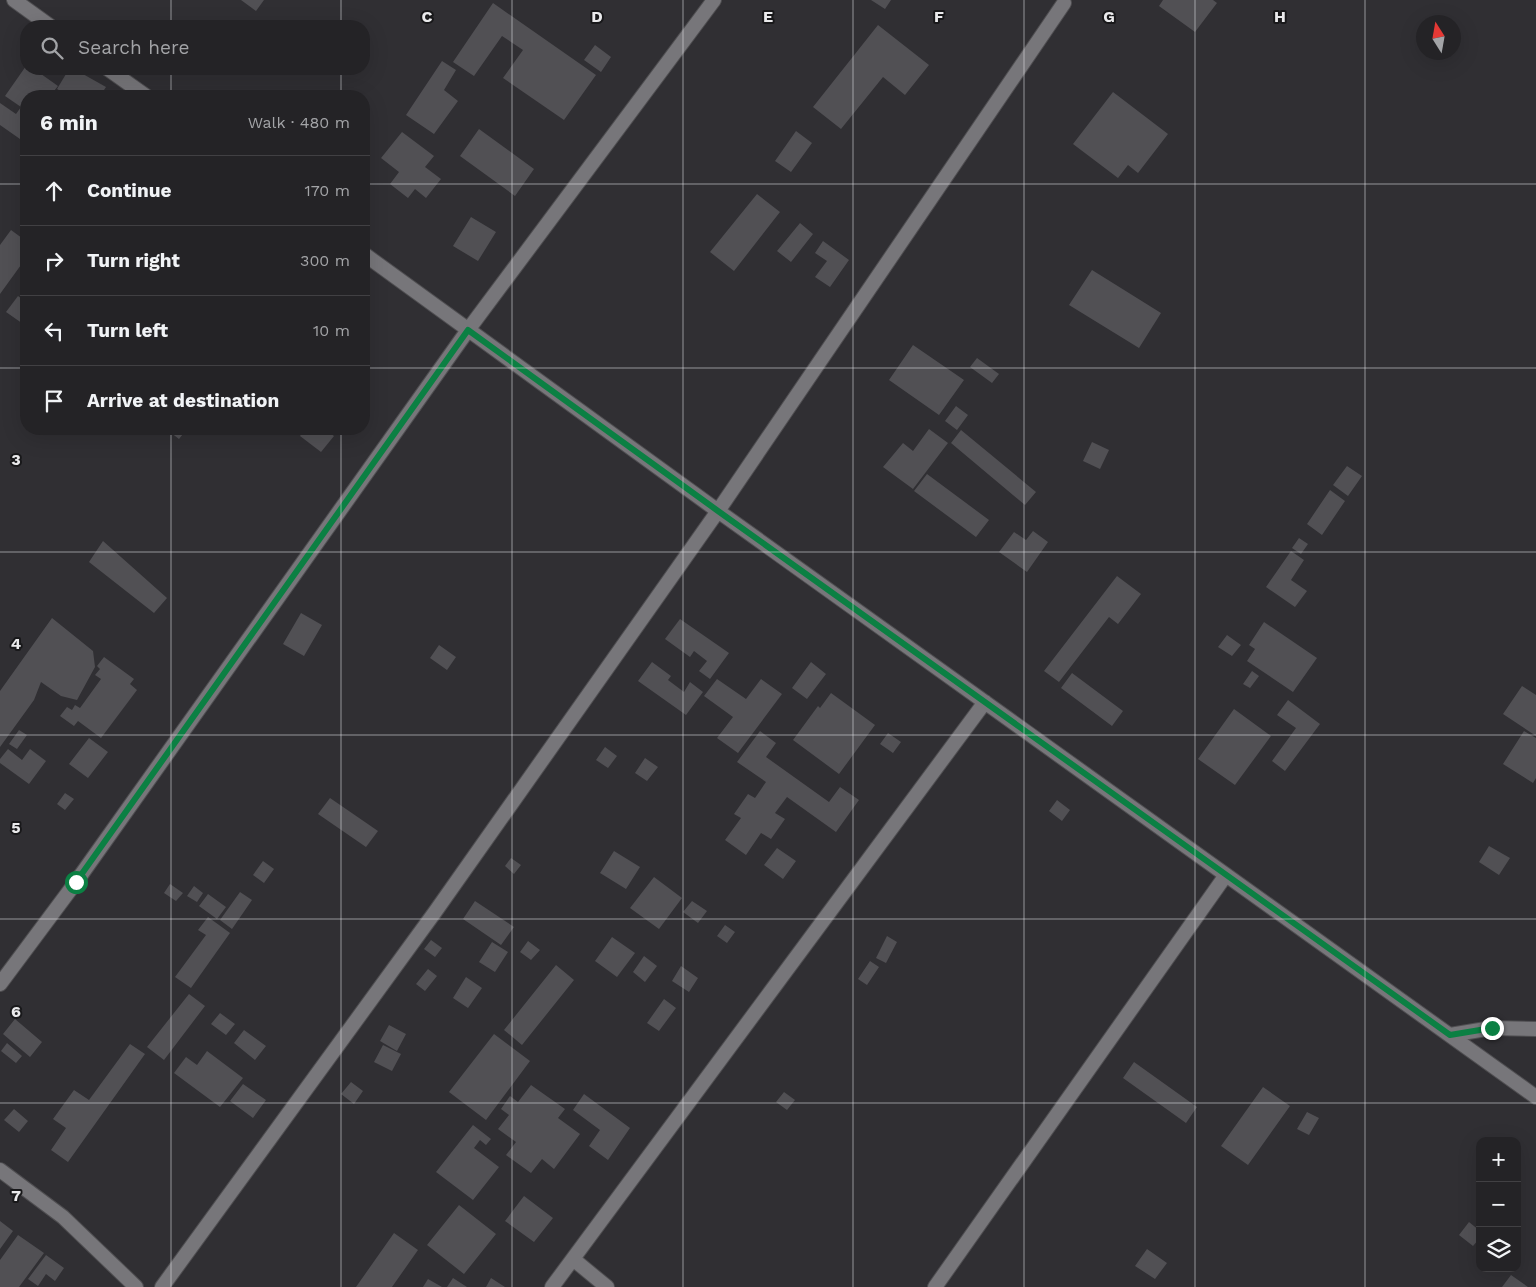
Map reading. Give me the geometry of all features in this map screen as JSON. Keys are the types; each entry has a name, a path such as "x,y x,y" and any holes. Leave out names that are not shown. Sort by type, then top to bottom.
{"street":[{"path":"14,0 42,20"},
{"path":"0,984 76,882 468,330 714,0"},
{"path":"162,1287 435,912 718,511 1064,3"},
{"path":"116,75 138,90"},
{"path":"370,258 718,511 1536,1097"},
{"path":"552,1287 985,702"},
{"path":"935,1287 1226,875"},
{"path":"1450,1035 1492,1028 1536,1029"},
{"path":"0,1170 63,1217 136,1287"},
{"path":"573,1259 606,1287"}],"building":[{"path":"241,0 264,0 256,11"},
{"path":"871,0 891,0 885,9"},
{"path":"1163,0 1213,0 1217,3 1195,32 1159,6"},
{"path":"493,3 596,75 564,120 503,78 523,50 502,36 474,76 453,62"},
{"path":"878,25 929,65 905,95 883,77 841,129 813,107"},
{"path":"595,45 611,57 601,72 584,60"},
{"path":"442,61 456,70 444,90 458,101 434,134 406,115"},
{"path":"20,75 42,75 58,86 55,90 20,90 20,106 5,96"},
{"path":"65,75 85,75 106,87 104,90 57,89"},
{"path":"1113,92 1168,134 1138,173 1128,165 1118,178 1073,144"},
{"path":"0,103 16,114 20,108 20,139 0,125"},
{"path":"479,129 534,169 515,196 460,156"},
{"path":"796,131 812,143 791,172 775,161"},
{"path":"402,132 434,156 425,167 441,179 426,198 415,189 408,198 390,184 399,172 381,158"},
{"path":"757,194 780,212 734,271 710,252"},
{"path":"471,217 496,232 478,261 453,246"},
{"path":"800,223 813,234 791,262 777,251"},
{"path":"11,230 20,237 20,266 0,294 0,245"},
{"path":"823,241 849,260 830,287 815,277 827,261 815,253"},
{"path":"1092,270 1161,313 1139,348 1069,305"},
{"path":"18,296 20,298 20,322 6,312"},
{"path":"913,345 964,380 939,415 889,380"},
{"path":"977,358 999,374 992,383 970,367"},
{"path":"956,406 968,415 957,430 945,421"},
{"path":"929,429 948,443 913,489 883,467 903,443 913,451"},
{"path":"961,430 1036,492 1025,505 951,443"},
{"path":"174,435 182,435 179,439"},
{"path":"333,435 334,436 321,452 300,436"},
{"path":"1092,442 1109,450 1100,469 1083,461"},
{"path":"1347,466 1362,476 1348,496 1333,485"},
{"path":"927,474 989,520 976,537 914,491"},
{"path":"1330,490 1345,501 1322,535 1307,524"},
{"path":"1033,531 1048,542 1027,572 999,552 1014,532 1026,540"},
{"path":"1299,538 1308,544 1301,554 1292,548"},
{"path":"103,541 167,598 154,613 89,562"},
{"path":"1291,551 1304,560 1291,580 1307,591 1295,607 1266,587"},
{"path":"1117,576 1141,594 1118,624 1109,617 1059,682 1044,671"},
{"path":"301,613 322,625 304,656 283,644"},
{"path":"52,618 93,651 95,667 77,700 61,696 41,682 34,700 0,747 0,691"},
{"path":"680,619 729,653 710,679 699,671 707,661 694,651 690,657 665,639"},
{"path":"1264,622 1317,658 1293,692 1247,661 1255,649 1249,645"},
{"path":"1227,635 1241,645 1232,656 1218,647"},
{"path":"439,645 456,657 447,670 430,658"},
{"path":"104,657 134,679 130,684 137,690 101,738 78,721 74,726 60,716 67,707 72,710 75,705 80,708 101,679 95,675 100,669 97,666"},
{"path":"652,662 671,676 668,680 684,692 690,682 703,692 686,715 638,681"},
{"path":"811,662 826,674 807,699 792,688"},
{"path":"1252,671 1259,676 1250,688 1243,684"},
{"path":"1072,673 1123,711 1112,726 1061,688"},
{"path":"717,679 746,699 761,679 782,694 738,753 717,738 733,717 704,696"},
{"path":"1522,686 1536,695 1536,736 1503,714"},
{"path":"831,693 875,725 839,774 793,740 818,706 820,708"},
{"path":"1288,700 1320,724 1285,771 1272,761 1296,728 1277,715"},
{"path":"1234,709 1271,736 1235,785 1198,759"},
{"path":"19,730 27,735 17,749 9,744"},
{"path":"760,731 776,743 766,757 829,802 840,787 859,800 836,832 787,797 775,813 785,819 771,839 761,833 746,855 725,840 741,818 734,814 748,794 755,798 766,782 737,762"},
{"path":"1524,731 1536,738 1536,778 1533,783 1503,764"},
{"path":"888,733 901,742 893,753 880,744"},
{"path":"89,738 108,752 88,778 69,764"},
{"path":"605,747 617,756 608,768 596,760"},
{"path":"8,749 22,760 30,749 46,761 29,784 0,763 0,759"},
{"path":"645,758 658,767 647,781 635,773"},
{"path":"65,793 74,799 65,810 57,804"},
{"path":"330,798 378,831 366,847 318,814"},
{"path":"1057,800 1070,810 1062,821 1049,811"},
{"path":"1489,846 1510,858 1499,875 1479,862"},
{"path":"777,848 796,861 783,879 764,865"},
{"path":"614,851 640,867 626,889 600,873"},
{"path":"511,858 521,865 514,874 505,866"},
{"path":"263,861 274,869 264,883 253,875"},
{"path":"654,877 682,898 659,929 630,908"},
{"path":"170,884 183,893 176,901 164,893"},
{"path":"194,886 203,893 197,902 187,896"},
{"path":"240,892 252,900 232,929 220,920"},
{"path":"208,894 226,907 217,919 199,906"},
{"path":"475,901 514,927 501,945 463,919"},
{"path":"692,901 707,911 698,923 683,912"},
{"path":"208,917 230,933 191,988 175,977 206,935 198,930"},
{"path":"725,925 735,932 727,943 717,936"},
{"path":"887,936 897,942 886,963 876,958"},
{"path":"612,937 635,953 617,977 595,961"},
{"path":"431,940 442,948 435,957 424,949"},
{"path":"528,941 540,950 531,960 520,952"},
{"path":"492,942 508,952 495,972 479,962"},
{"path":"644,956 657,966 645,982 633,972"},
{"path":"870,961 879,967 867,985 858,979"},
{"path":"556,965 574,980 522,1045 504,1030"},
{"path":"681,966 698,978 689,992 672,981"},
{"path":"428,969 437,976 425,991 416,984"},
{"path":"466,977 482,988 468,1008 453,998"},
{"path":"189,994 205,1006 164,1060 147,1047"},
{"path":"664,999 676,1008 659,1031 647,1023"},
{"path":"220,1013 235,1024 226,1035 211,1024"},
{"path":"15,1019 42,1042 30,1057 3,1034"},
{"path":"389,1025 406,1034 397,1051 380,1041"},
{"path":"244,1030 266,1046 255,1060 234,1043"},
{"path":"494,1034 530,1061 486,1120 449,1092"},
{"path":"7,1043 22,1056 16,1063 1,1051"},
{"path":"130,1044 145,1054 68,1162 51,1150 66,1128 53,1119 74,1090 89,1100"},
{"path":"383,1045 401,1054 392,1071 374,1062"},
{"path":"207,1051 243,1078 220,1107 174,1073 186,1057 197,1065"},
{"path":"1134,1062 1197,1107 1186,1123 1123,1078"},
{"path":"351,1082 363,1091 354,1104 341,1094"},
{"path":"243,1084 266,1100 253,1118 230,1101"},
{"path":"531,1085 565,1109 558,1118 580,1134 554,1169 542,1159 531,1173 506,1155 516,1142 498,1129 509,1115 501,1109 510,1096 518,1102"},
{"path":"1263,1087 1290,1106 1248,1165 1221,1146"},
{"path":"784,1092 795,1100 787,1110 776,1102"},
{"path":"584,1094 630,1128 608,1160 589,1146 600,1130 573,1110"},
{"path":"14,1109 28,1121 19,1132 4,1120"},
{"path":"1307,1112 1319,1118 1309,1135 1297,1129"},
{"path":"473,1125 491,1139 486,1145 480,1140 474,1148 499,1167 473,1200 436,1172"},
{"path":"524,1196 553,1218 534,1242 505,1221"},
{"path":"459,1205 496,1234 464,1274 427,1245"},
{"path":"0,1221 13,1231 0,1249"},
{"path":"1469,1222 1476,1228 1476,1243 1473,1246 1459,1235"},
{"path":"394,1233 418,1250 392,1287 356,1287"},
{"path":"18,1235 44,1253 19,1287 0,1287 0,1260"},
{"path":"1147,1249 1167,1263 1155,1279 1135,1266"},
{"path":"46,1255 64,1268 55,1281 46,1274 38,1286 28,1279"},
{"path":"1511,1275 1528,1287 1502,1287"},
{"path":"453,1278 467,1287 447,1287"},
{"path":"491,1278 505,1287 486,1287"},
{"path":"428,1279 442,1287 423,1287"}],"route":[{"path":"76,882 468,330 1450,1035 1492,1028"}]}
